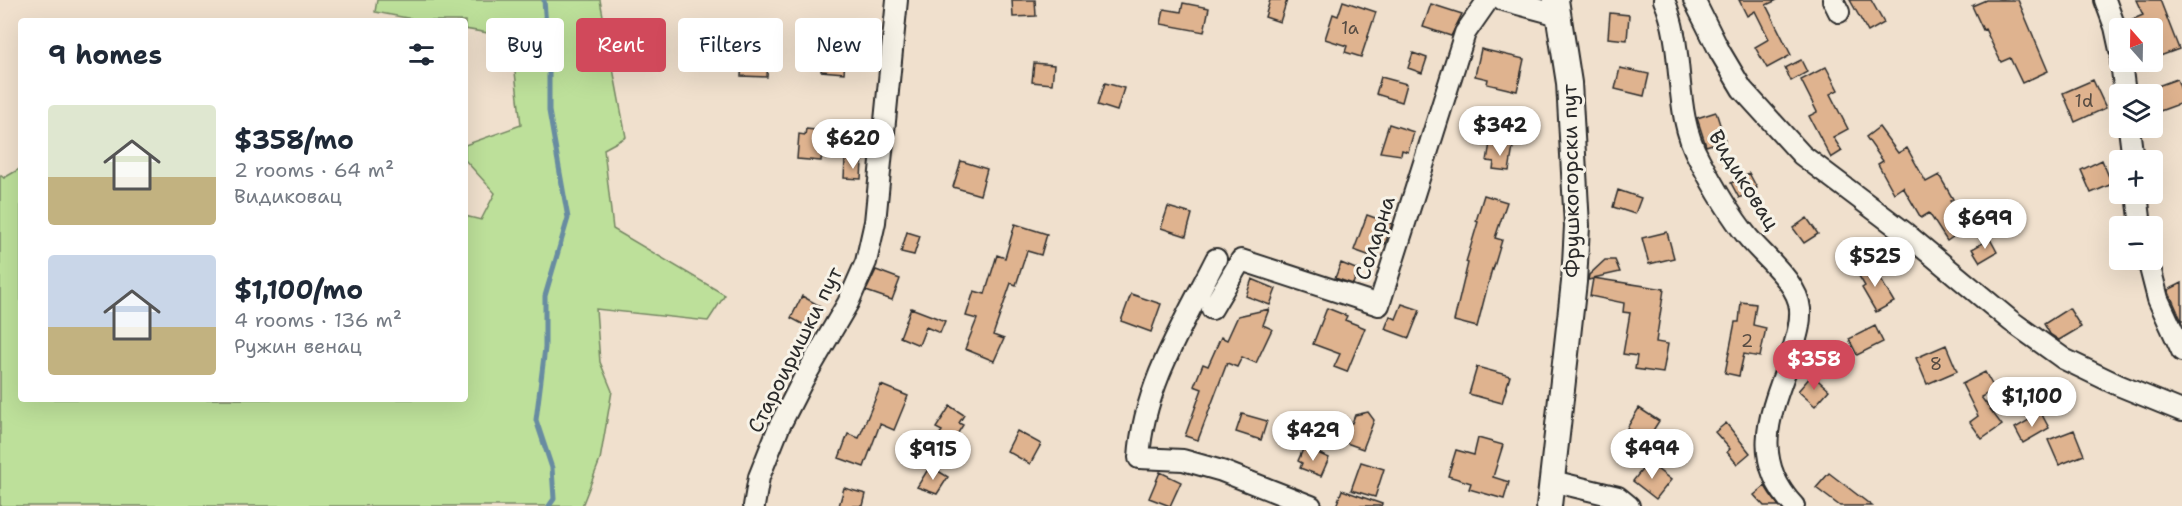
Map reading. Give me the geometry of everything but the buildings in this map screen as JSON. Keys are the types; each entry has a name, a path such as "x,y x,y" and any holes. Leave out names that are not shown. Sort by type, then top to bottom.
{"street":[{"name":"Староиришки пут","path":"754,506 759,477 779,427 803,380 848,303 866,262 875,222 897,0"},
{"name":"Соларна","path":"1212,309 1241,260 1379,305 1465,33 1488,0"},
{"path":"1503,0 1557,7"},
{"name":"Видиковац","path":"1664,0 1673,30 1688,136 1699,160 1746,235 1786,279 1800,303 1800,329 1771,415 1766,437 1768,460 1775,479 1794,506"},
{"path":"1694,0 1742,89 1802,155 1904,232 2011,321 2064,359 2118,385 2182,411"},
{"path":"2105,0 2112,18"},
{"name":"Фрушкогорски пут","path":"1548,506 1574,282 1576,226 1569,82 1557,7"},
{"path":"1216,259 1155,385 1142,425 1139,458 1183,460 1213,468 1311,506"},
{"path":"2151,270 2158,299 2182,351"},
{"path":"1552,481 1618,497 1629,506"}],"green space":[{"path":"377,0 600,0 603,18 576,18 576,72 614,72 626,137 604,149 613,229 725,295 708,321 596,309 600,362 612,391 600,460 582,506 0,506 0,175 4,178 18,170 18,402 468,402 468,217 481,220 495,193 468,163 468,144 521,125 515,72 564,72 564,18 486,18 486,33 468,30 468,18 407,18 375,12"}],"waterway":[{"path":"544,0 549,65 549,111 568,218 545,296 545,348 536,420 552,468 554,499 549,506"}]}
